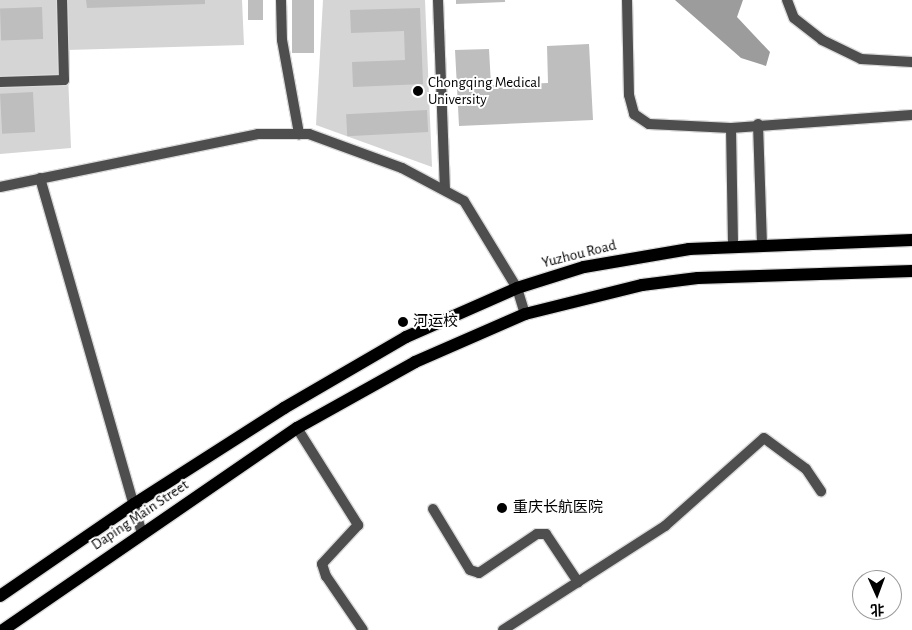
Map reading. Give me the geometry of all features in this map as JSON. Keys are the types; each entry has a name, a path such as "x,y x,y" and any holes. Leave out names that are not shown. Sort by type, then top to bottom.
{"main road":[{"name":"Yuzhou Road","path":"284,408 406,337 516,288 637,256 733,246 912,240"},
{"path":"297,428 414,362 525,314 642,285 698,278 912,271"},
{"name":"Daping Main Street","path":"0,596 134,504 284,408"},
{"name":"Daping Main Street","path":"3,630 297,428"}],"street":[{"path":"0,82 64,80 62,0"},
{"path":"281,0 282,40 299,134"},
{"path":"438,0 445,189"},
{"path":"627,0 629,95 634,114 649,124 731,128 758,124 912,115"},
{"path":"787,0 794,18 822,40 861,59 912,62"},
{"path":"758,124 762,245"},
{"path":"731,128 733,246"},
{"path":"0,187 258,134 299,134 360,150 445,189 464,201 516,288 525,314"},
{"path":"40,178 142,533"},
{"path":"297,428 358,525 322,564 326,576 363,630"},
{"path":"503,630 665,526 764,438 806,469 821,491"},
{"path":"433,508 470,570 479,573 537,534 546,534 578,582"}],"shaded area":[{"path":"0,0 242,0 244,45 67,50 71,148 0,154"},
{"path":"323,0 425,0 432,167 316,125"},
{"path":"675,0 743,0 737,17 770,52 766,66 741,58"}],"building":[{"path":"86,0 205,0 205,4 87,8"},
{"path":"248,0 263,0 263,20 248,20"},
{"path":"292,0 314,0 314,53 292,53"},
{"path":"456,0 505,0 505,2 456,4"},
{"path":"42,7 43,39 1,40 0,8"},
{"path":"420,8 423,84 353,87 352,62 405,60 404,31 351,33 350,10"},
{"path":"589,44 593,120 459,126 455,50 489,49 491,85 548,83 547,46"},
{"path":"33,92 35,132 2,134 0,94"},
{"path":"427,110 428,132 347,136 346,114"}],"place":[{"name":"Chongqing Medical University","path":"418,91"},
{"name":"河运校","path":"403,322"},
{"name":"重庆长航医院","path":"502,508"}]}
